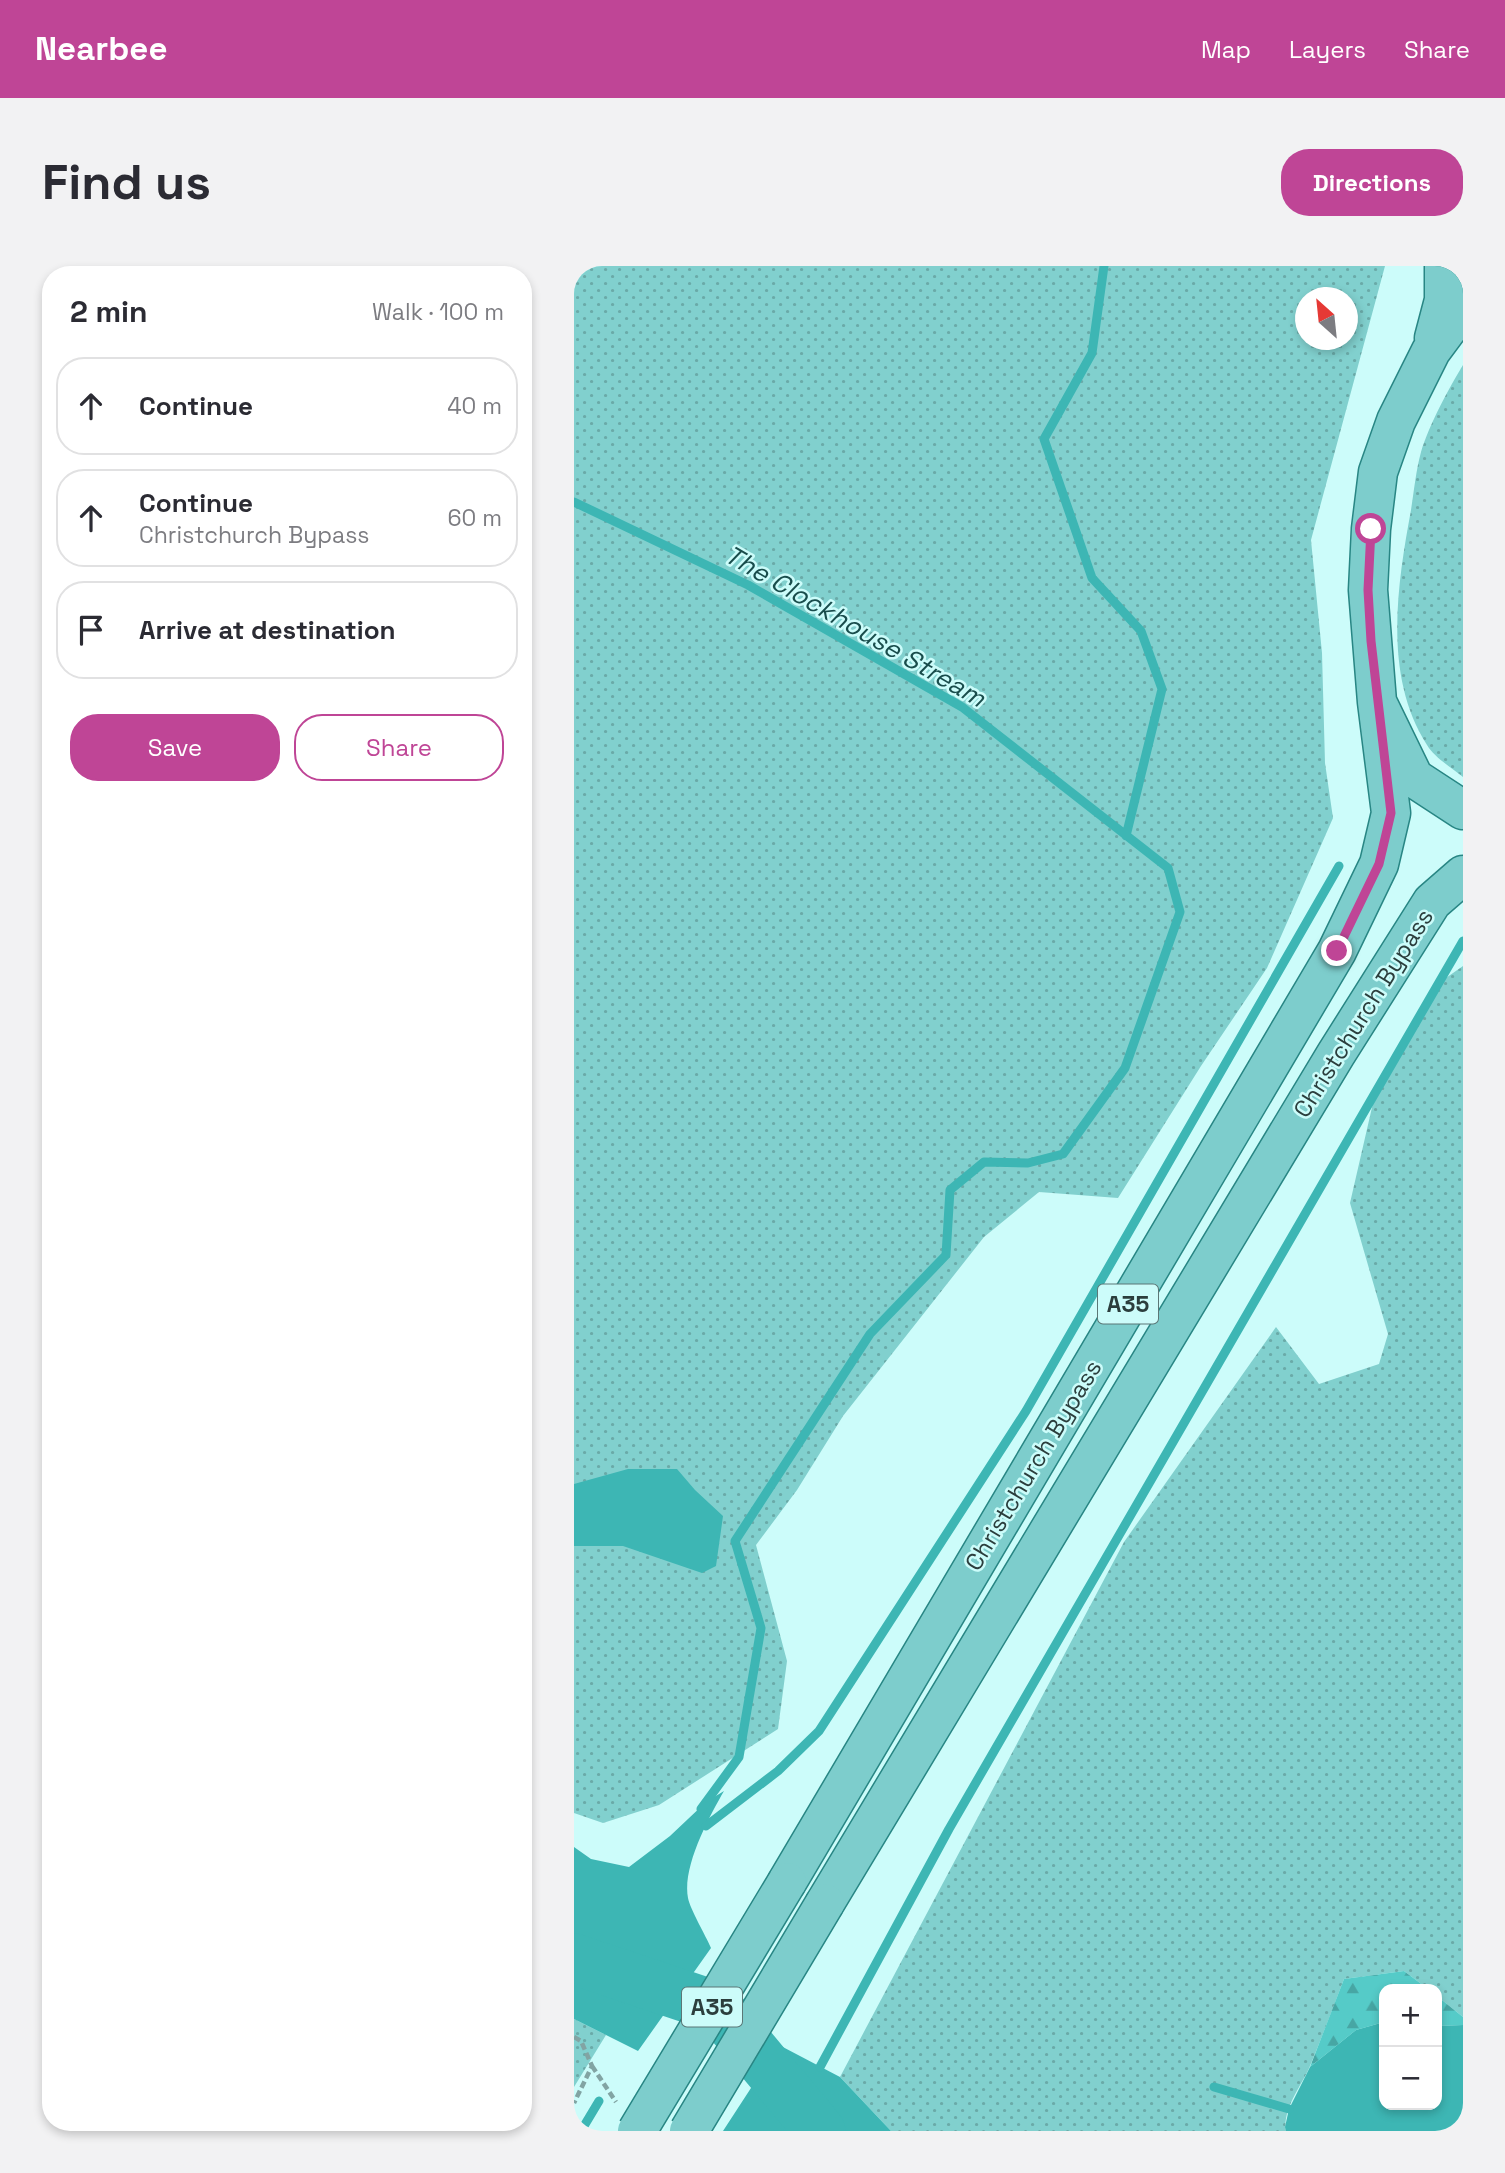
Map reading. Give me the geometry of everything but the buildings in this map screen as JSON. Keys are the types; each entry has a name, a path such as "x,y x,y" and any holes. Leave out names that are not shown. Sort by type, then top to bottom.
{"main road":[{"path":"1431,351 1444,300 1444,266"},
{"path":"1431,351 1463,308"},
{"name":"Christchurch Bypass","path":"627,2117 787,1882 1337,951 1379,864 1391,813 1377,702 1368,590 1371,529 1378,472 1396,421 1431,351"},
{"path":"1377,702 1414,778 1463,810"},
{"name":"Christchurch Bypass","path":"689,2131 1336,1054 1432,902 1463,874"}],"path":[{"path":"574,2037 581,2041 592,2066 627,2117"},
{"path":"574,2103 592,2066"}],"shaded area":[{"path":"574,266 1385,266 1311,540 1322,653 1325,763 1333,818 1267,968 1201,1066 1118,1198 1039,1192 984,1237 843,1416 797,1490 756,1545 787,1661 778,1729 659,1805 603,1823 574,1813"},
{"path":"1463,365 1463,777 1430,750 1413,718 1404,690 1397,630 1401,569 1419,459 1434,419"},
{"path":"1463,966 1463,2017 1442,2000 1442,1984 1421,1984 1404,1971 1344,1979 1310,2066 1290,2106 1286,2131 891,2131 840,2077 1124,1542 1276,1327 1319,1384 1379,1364 1388,1334 1350,1203 1376,1090 1443,980"},
{"path":"628,1469 677,1469 723,1516 716,1566 702,1573 623,1546 574,1546 574,1484"},
{"path":"724,1791 698,1843 687,1886 689,1903 711,1948 638,2051 574,2019 574,1847 591,1859 629,1867 670,1836 706,1802"},
{"path":"574,2019 606,2035 574,2087"},
{"path":"1379,2023 1379,2110 1442,2110 1442,2026 1463,2025 1463,2131 1286,2131 1289,2109 1310,2067 1356,2030"},
{"path":"779,2045 840,2077 891,2131 723,2131"}],"green space":[{"path":"1404,1971 1421,1984 1379,1984 1379,2023 1356,2030 1310,2067 1344,1979"},
{"path":"1442,2000 1463,2017 1463,2025 1442,2026"}],"waterway":[{"path":"1104,266 1092,353 1044,439 1092,578 1141,631 1162,689 1126,836"},
{"name":"The Clockhouse Stream","path":"574,502 748,585 962,707 1168,868 1180,912 1125,1068 1063,1154 1028,1163 984,1162 950,1190 946,1255 870,1334 735,1541 761,1628 739,1757 701,1809"},
{"path":"706,1826 778,1771 819,1731 1026,1411 1339,866"},
{"path":"820,2067 949,1829 1463,941"},
{"path":"574,1959 717,2007 820,2131"},
{"path":"1214,2087 1289,2109"},
{"path":"581,2131 599,2101"}],"route":[{"path":"1337,951 1379,864 1391,813 1371,641 1368,590 1371,529"}]}
